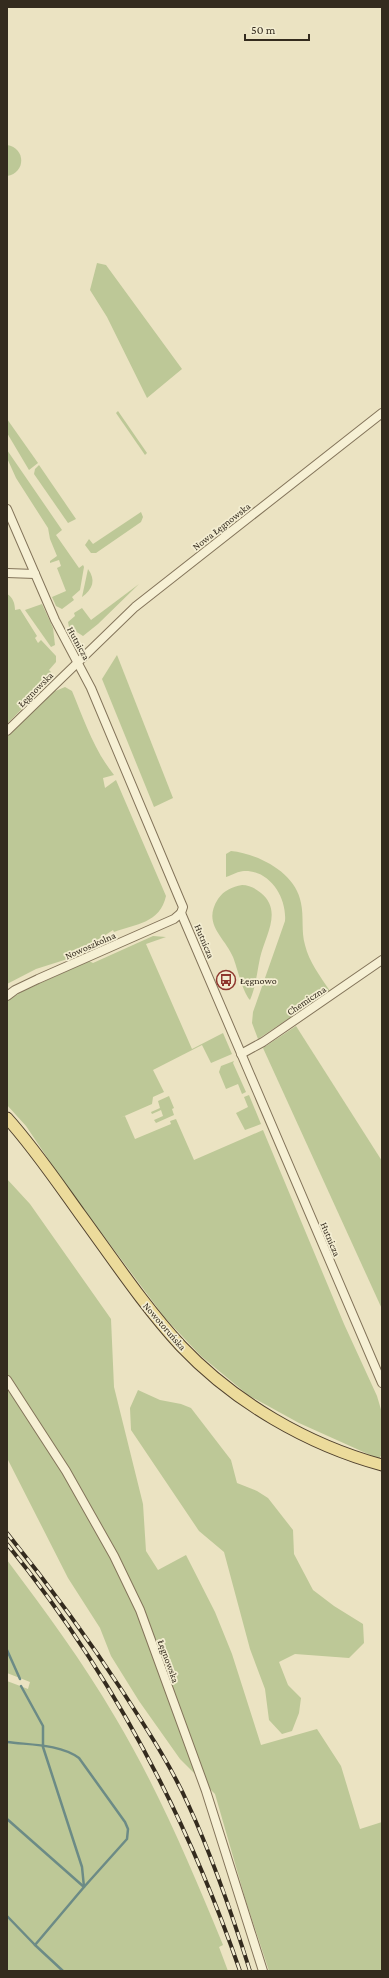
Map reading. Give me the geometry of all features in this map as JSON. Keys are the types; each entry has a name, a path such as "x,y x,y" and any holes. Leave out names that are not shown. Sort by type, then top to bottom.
{"main road":[{"name":"Nowotoruńska","path":"7,1118 40,1160 138,1294 192,1357 224,1385 272,1418 330,1448 382,1465"}],"street":[{"name":"Nowa Łęgnowska","path":"78,662 135,607 382,413"},
{"name":"Hutnicza","path":"7,509 55,620 91,688 180,900 182,907 181,913 382,1383"},
{"path":"7,573 35,574"},
{"name":"Łęgnowska","path":"7,732 78,662"},
{"name":"Nowoszkolna","path":"7,996 15,990 38,979 174,919 181,913"},
{"name":"Chemiczna","path":"241,1054 263,1042 382,960"},
{"name":"Łęgnowska","path":"7,1380 66,1471 114,1556 140,1610 206,1791 263,1971"}],"green space":[{"path":"7,145 18,151 21,160 18,170 7,176"},
{"path":"97,263 106,265 182,369 147,398 107,317 90,290"},
{"path":"118,411 147,453 145,455 116,413"},
{"path":"7,419 38,463 29,470 7,433"},
{"path":"7,450 62,530 56,535 79,568 83,565 84,567 80,590 72,597 74,600 62,609 56,606 52,597 66,591 57,568 61,566 59,560 50,563 50,561 57,556 50,539 48,528 16,478 7,458"},
{"path":"39,465 76,519 68,523 34,474 35,469"},
{"path":"141,512 143,517 141,522 96,553 91,553 85,545 89,539 93,544"},
{"path":"88,569 93,581 89,591 82,597"},
{"path":"139,584 98,624 83,636 69,627 68,622 75,616 74,613 82,608 91,620"},
{"path":"7,594 11,597 15,605 15,610 20,609 37,636 35,638 38,643 41,640 56,656 56,662 49,670 51,672 45,685 7,724"},
{"path":"42,604 53,628 55,645 51,647 25,610"},
{"path":"117,655 173,798 154,807 102,679"},
{"path":"65,687 72,691 95,745 114,775 103,778 105,788 116,780 166,896 163,905 158,912 146,921 114,932 113,930 98,940 98,943 77,956 36,969 7,984 7,737 53,692"},
{"path":"231,851 253,856 264,861 284,874 292,883 298,892 301,903 303,934 309,957 315,969 330,991 258,1039 252,1023 253,1012 285,921 285,912 280,895 269,880 262,875 244,871 226,877 226,854"},
{"path":"242,885 252,887 261,893 271,908 272,916 250,1000 247,997 233,957 216,930 212,916 220,896 228,889"},
{"path":"153,936 166,937 146,944 192,1049 223,1033 232,1054 211,1063 202,1045 153,1070 164,1092 153,1097 152,1104 120,1118 125,1116 135,1139 171,1124 170,1121 176,1119 194,1160 263,1130 344,1324 377,1396 382,1413 382,1454 379,1459 299,1423 248,1395 201,1356 165,1318 65,1184 26,1126 7,1105 7,1001 23,991 89,961 93,963"},
{"path":"296,1026 382,1161 382,1309 263,1048"},
{"path":"234,1061 233,1063 246,1092 242,1094 238,1084 226,1089 219,1072 221,1066"},
{"path":"249,1095 261,1124 245,1130 236,1113 248,1107 244,1097"},
{"path":"169,1096 174,1108 172,1109 174,1115 156,1123 154,1120 163,1116 161,1110 152,1114 151,1112 160,1108 158,1101"},
{"path":"7,1179 30,1204 111,1319 114,1387 143,1504 146,1551 158,1570 186,1555 215,1612 232,1654 261,1745 317,1729 341,1766 360,1829 382,1822 382,1971 269,1971 245,1898 215,1794 180,1759 139,1701 111,1656 100,1628 68,1578 7,1458"},
{"path":"138,1390 160,1400 181,1404 191,1408 231,1460 237,1483 257,1491 268,1498 293,1530 294,1554 313,1590 334,1606 363,1624 364,1643 349,1658 295,1654 279,1662 288,1685 301,1698 299,1713 292,1731 282,1734 269,1720 265,1689 250,1649 224,1552 199,1531 131,1430 130,1408"},
{"path":"7,1560 77,1657 131,1744 160,1800 199,1887 223,1945 219,1947 228,1971 7,1971 7,1681 28,1689 30,1682 7,1673"}],"waterway":[{"path":"7,1650 20,1679"},
{"path":"21,1686 43,1726 43,1747 82,1867 84,1887 35,1945 63,1971"},
{"path":"7,1742 54,1748 71,1753 79,1758 125,1822 128,1829 127,1839 84,1887 7,1819"},
{"path":"7,1916 35,1945"}],"railway":[{"path":"7,1533 52,1591 123,1692 157,1746 181,1789 214,1866 250,1971"},
{"path":"7,1544 44,1592 79,1643 112,1694 142,1747 196,1857 240,1971"}],"place":[{"name":"Łęgnowo","path":"226,980"}]}
